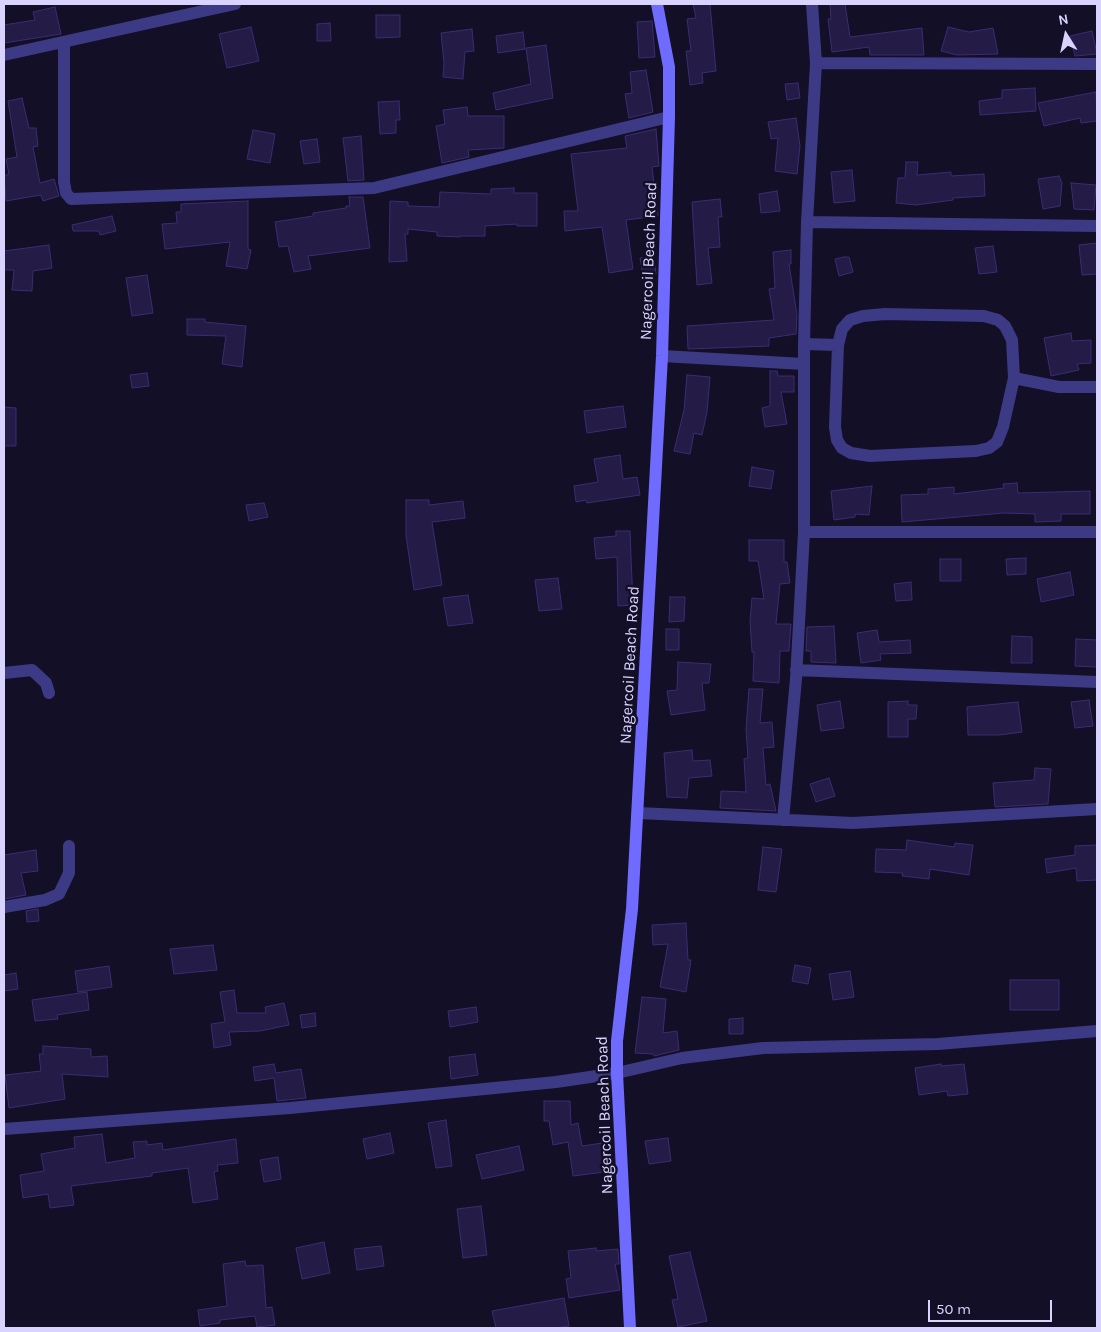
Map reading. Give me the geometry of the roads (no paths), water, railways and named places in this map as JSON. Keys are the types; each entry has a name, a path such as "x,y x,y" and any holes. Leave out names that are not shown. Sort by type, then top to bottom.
{"main road":[{"name":"Nagercoil Beach Road","path":"630,1328 617,1041 632,909 662,356 669,117 668,66 658,4"}],"street":[{"path":"4,55 235,4"},
{"path":"783,820 796,670 804,532 806,222 816,63 812,4"},
{"path":"64,42 64,182 66,193 71,198 374,188 669,117"},
{"path":"816,63 1097,64"},
{"path":"806,222 1097,226"},
{"path":"885,314 984,316 998,320 1005,326 1012,340 1014,378 1003,427 997,442 989,448 976,451 870,456 851,453 842,448 837,440 838,345 842,329 850,320 863,316 885,314"},
{"path":"804,344 838,345"},
{"path":"662,356 804,364"},
{"path":"1014,378 1059,386 1097,387"},
{"path":"804,532 1097,532"},
{"path":"4,673 32,670 46,682 49,693"},
{"path":"796,670 1097,682"},
{"path":"638,813 853,823 1097,809"},
{"path":"4,907 45,900 59,894 66,884 69,873 69,846"},
{"path":"4,1129 290,1108 556,1082 617,1073 682,1058 763,1048 938,1044 1097,1031"}]}
